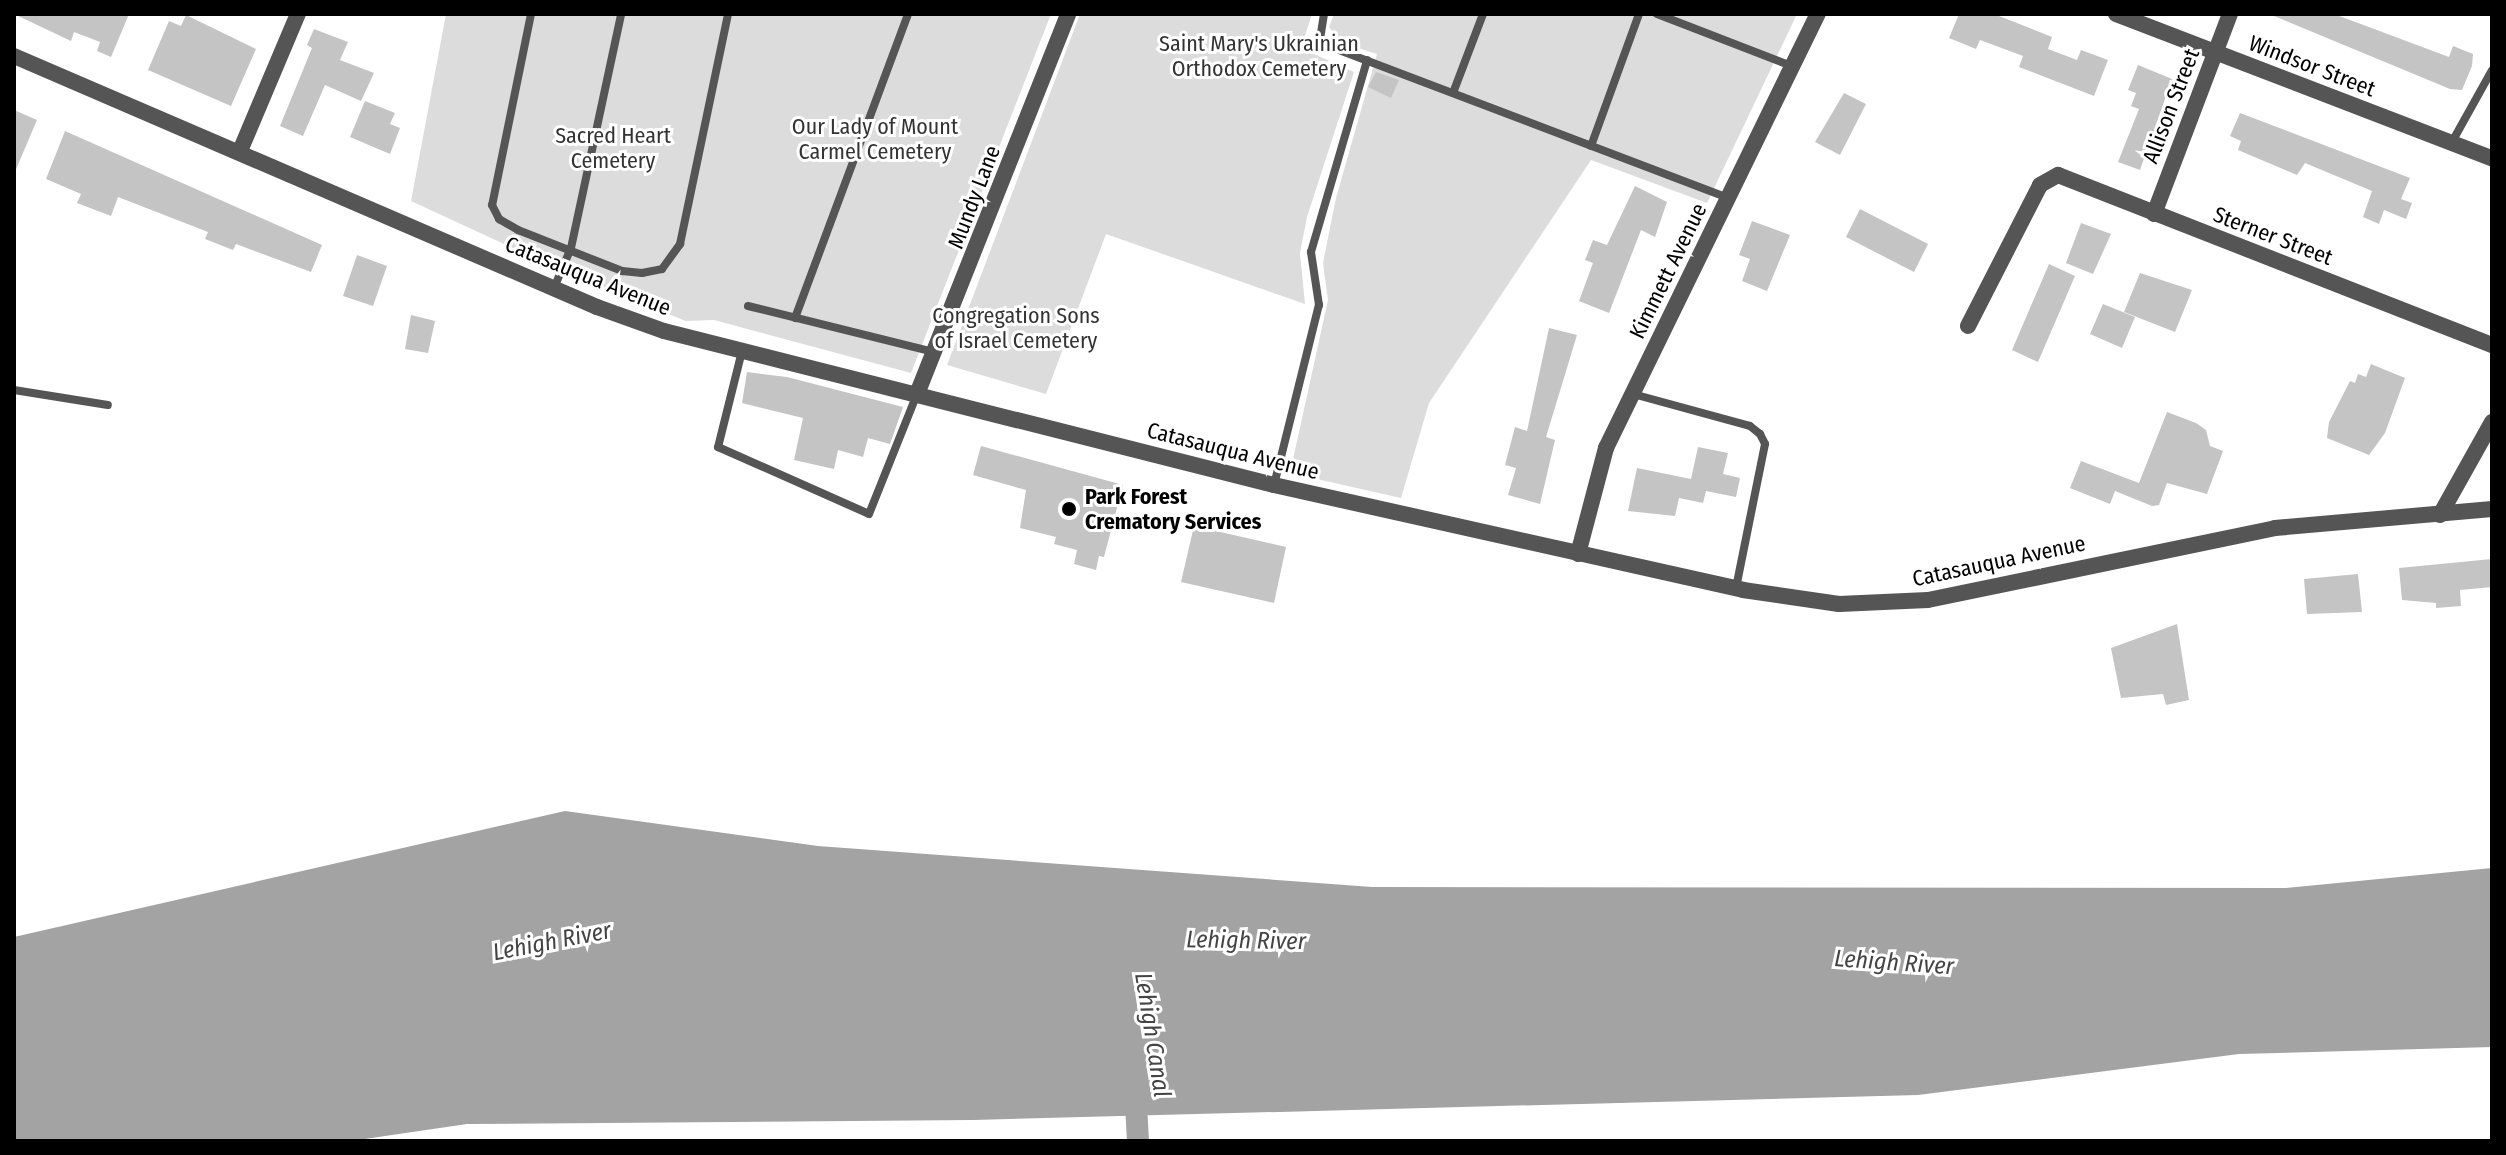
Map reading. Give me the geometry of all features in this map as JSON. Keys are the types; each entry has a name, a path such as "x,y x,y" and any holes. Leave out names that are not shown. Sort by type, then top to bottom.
{"street":[{"path":"240,151 297,14"},
{"name":"Mundy Lane","path":"917,394 937,353 1068,14"},
{"name":"Kimmett Avenue","path":"1578,554 1606,448 1818,14"},
{"name":"Windsor Street","path":"2116,14 2492,158"},
{"name":"Allison Street","path":"2154,214 2230,14"},
{"name":"Catasauqua Avenue","path":"14,56 554,288 664,331 1274,485 1736,588 1839,604 1928,600 2275,528 2492,509"},
{"name":"Sterner Street","path":"1968,326 2040,185 2058,175 2492,345"},
{"path":"2440,515 2492,422"}],"lane":[{"path":"531,14 492,205 506,224 622,271 642,273 662,269 675,257 728,14"},
{"path":"554,288 571,248 621,14"},
{"path":"795,318 908,14"},
{"path":"1324,14 1320,39 1367,60 1728,198"},
{"path":"1453,93 1483,14"},
{"path":"1591,146 1639,14"},
{"path":"1657,14 1792,66"},
{"path":"1274,485 1319,305 1311,252 1367,60"},
{"path":"2451,142 2492,70"},
{"path":"748,306 937,353"},
{"path":"742,351 718,447 869,514 917,394"},
{"path":"14,390 108,405"},
{"path":"1633,394 1750,426 1760,434 1765,444 1736,588"}],"green space":[{"path":"446,14 1051,14 911,373 714,320 686,321 580,279 411,201"},
{"path":"1080,14 1312,14 1301,48 1354,72 1307,217 1300,253 1305,304 1106,234 1046,394 947,365"},
{"path":"1334,14 1797,14 1707,203 1591,160 1429,403 1401,498 1290,473 1328,300 1323,263 1336,198 1377,54 1342,43 1329,27"}],"water":[{"name":"Lehigh River","path":"565,811 818,846 1372,887 2286,888 2492,868 2492,1047 2239,1054 1918,1095 973,1120 467,1124 351,1141 14,1141 14,937"}],"building":[{"path":"14,14 129,14 111,57 97,51 100,42 74,32 71,41"},
{"path":"1959,14 1994,14 2052,37 2048,49 2077,60 2081,50 2108,60 2094,96 2019,67 2023,56 1980,40 1976,49 1949,38"},
{"path":"2269,14 2334,14 2449,57 2453,46 2473,54 2472,66 2462,90 2450,89"},
{"path":"186,15 256,49 231,106 148,70 169,21 181,26"},
{"path":"314,29 348,42 340,60 374,73 361,101 325,85 303,136 280,126 312,48 307,45"},
{"path":"2138,65 2172,79 2140,170 2118,162 2139,109 2131,106 2136,93 2128,90"},
{"path":"1376,72 1399,80 1391,98 1368,87"},
{"path":"1844,93 1866,104 1840,155 1815,142"},
{"path":"365,101 395,113 390,124 400,128 390,154 350,137"},
{"path":"14,110 37,120 14,174"},
{"path":"2240,113 2410,178 2401,199 2412,203 2406,219 2384,210 2379,224 2363,217 2372,191 2305,163 2297,175 2238,150 2241,141 2230,136"},
{"path":"65,131 322,245 311,272 236,244 233,250 205,239 208,232 118,197 111,216 77,203 81,194 46,179"},
{"path":"1635,186 1667,202 1655,237 1641,230 1609,313 1579,301 1593,263 1585,260 1593,240 1607,245"},
{"path":"1860,209 1928,244 1914,272 1846,237"},
{"path":"1752,221 1790,235 1767,291 1742,281 1750,259 1739,255"},
{"path":"2081,223 2111,234 2093,274 2066,263"},
{"path":"357,255 387,266 373,306 343,296"},
{"path":"2049,264 2075,276 2038,362 2012,350"},
{"path":"2140,273 2192,290 2175,332 2124,312"},
{"path":"2103,304 2135,317 2122,348 2090,334"},
{"path":"411,315 435,321 428,353 405,349"},
{"path":"1549,328 1577,335 1546,437 1555,440 1540,504 1508,495 1516,468 1505,465 1515,427 1527,431"},
{"path":"2371,364 2405,378 2385,433 2369,455 2327,438 2329,422 2350,381 2355,383 2358,374 2366,377"},
{"path":"747,372 787,377 903,407 890,444 868,438 863,457 838,450 834,469 794,460 803,418 742,403"},
{"path":"2167,412 2196,423 2206,430 2210,446 2223,451 2207,494 2167,483 2159,505 2152,506 2115,491 2110,504 2070,488 2081,461 2139,483"},
{"name":"Park Forest Crematory Services","path":"981,446 1123,485 1104,557 1099,556 1096,570 1074,564 1077,550 1054,544 1056,537 1020,528 1026,490 973,475"},
{"path":"1698,447 1728,453 1723,474 1740,478 1736,497 1706,491 1703,503 1679,498 1675,516 1628,511 1637,468 1691,479"},
{"path":"1194,526 1286,547 1274,603 1181,582"},
{"path":"2492,559 2492,587 2460,590 2461,606 2436,608 2436,603 2402,600 2399,568"},
{"path":"2358,574 2362,612 2307,614 2304,579"},
{"path":"2177,624 2189,700 2166,705 2163,694 2121,698 2111,648"}],"waterway":[{"name":"Lehigh Canal","path":"1135,1086 1138,1141"}],"place":[{"name":"Park Forest Crematory Services","path":"1069,509"}],"park label":[{"name":"Saint Mary's Ukrainian Orthodox Cemetery","path":"1259,56"},
{"name":"Our Lady of Mount Carmel Cemetery","path":"875,138"},
{"name":"Sacred Heart Cemetery","path":"613,148"},
{"name":"Congregation Sons of Israel Cemetery","path":"1016,328"}]}
